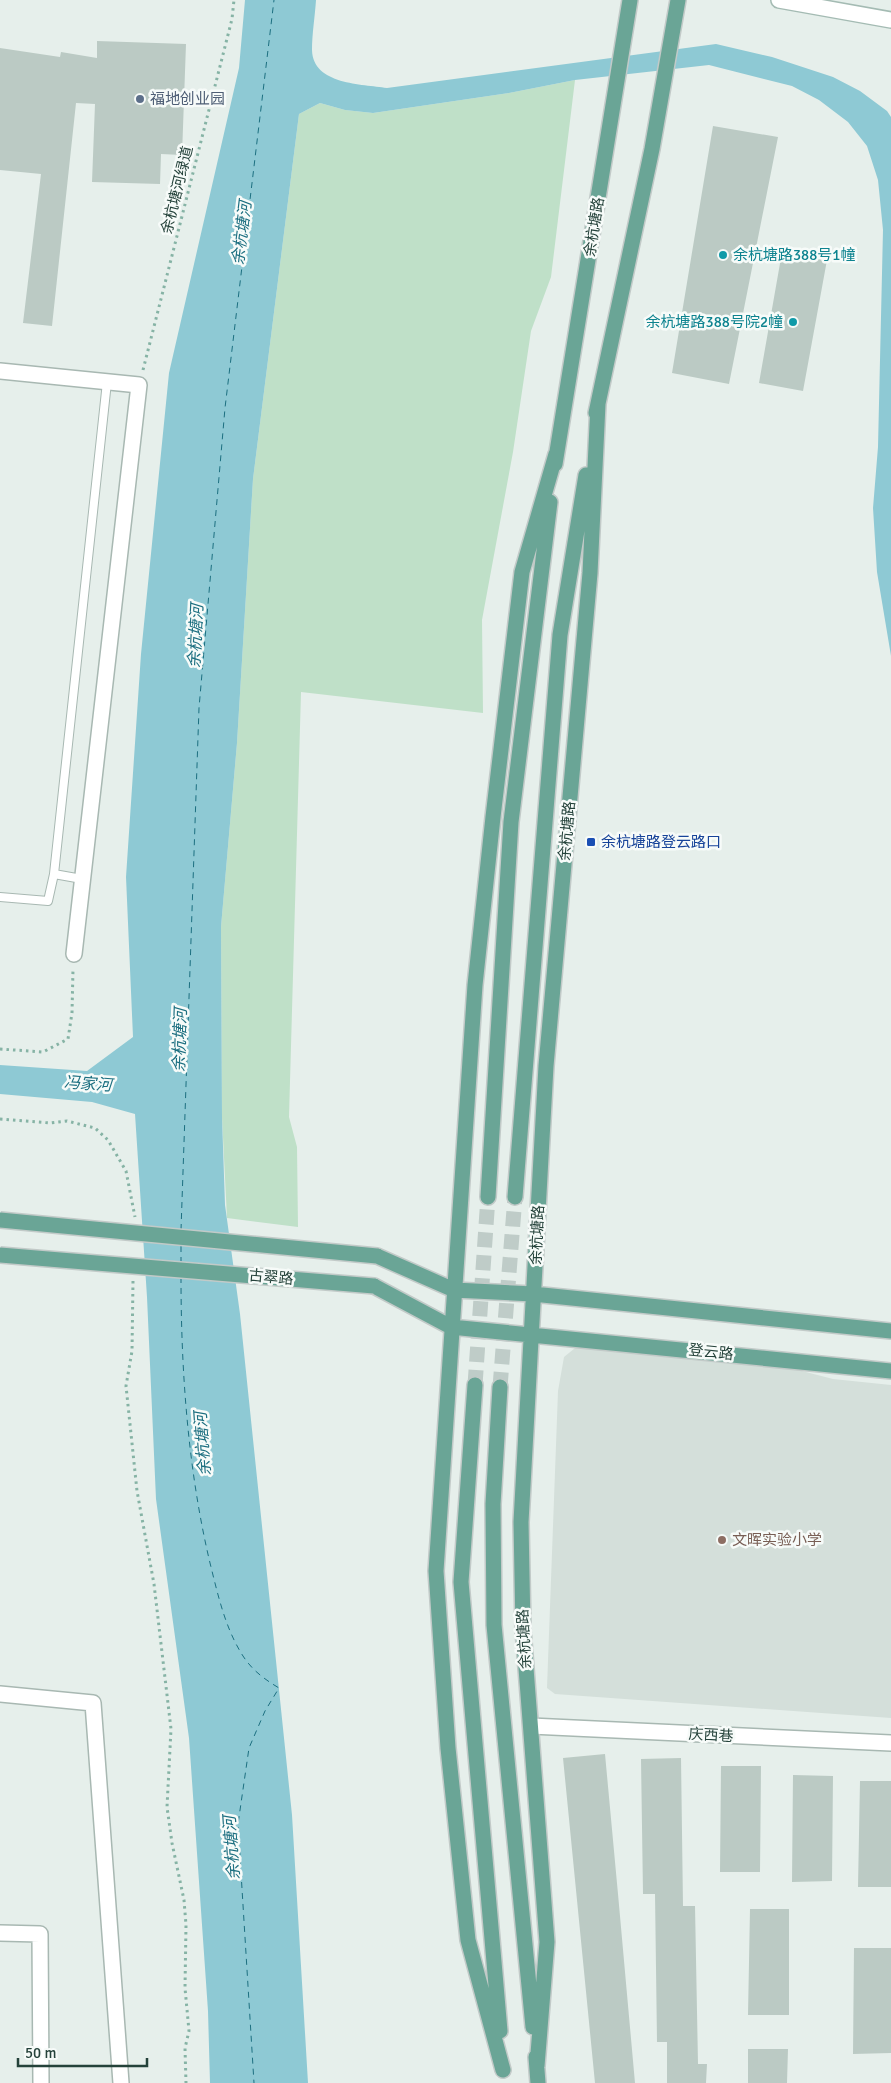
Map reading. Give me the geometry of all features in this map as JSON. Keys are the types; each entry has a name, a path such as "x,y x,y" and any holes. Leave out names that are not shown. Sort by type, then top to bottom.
{"main road":[{"name":"余杭塘路","path":"488,1197 511,822 556,454 616,96 630,0"},
{"name":"余杭塘路","path":"515,1197 560,635 598,404 652,149 678,0"},
{"name":"余杭塘路","path":"537,2066 547,1942 522,1629 521,1522 546,1066 590,573 598,404"},
{"name":"余杭塘路","path":"503,2077 468,1940 448,1748 436,1571 475,984 522,572 556,454"},
{"name":"古翠路","path":"0,1220 377,1256 454,1290 533,1294"},
{"name":"古翠路","path":"0,1255 374,1286 451,1327 532,1334"},
{"path":"533,1294 891,1331"},
{"name":"登云路","path":"532,1334 891,1371"},
{"name":"余杭塘路","path":"475,1385 461,1582 503,2077"},
{"name":"余杭塘路","path":"500,1387 493,1504 494,1625 538,2083"}],"street":[{"path":"778,0 891,20"},
{"path":"0,371 139,385 74,954"},
{"path":"0,1694 93,1703 122,2083"},
{"name":"庆西巷","path":"531,1726 891,1743"},
{"path":"0,1933 40,1934 41,2083"}],"lane":[{"path":"0,897 48,901 54,874 107,382"},
{"path":"54,874 82,879"}],"path":[{"name":"余杭塘河绿道","path":"139,385 232,18 234,0"},
{"path":"0,1049 44,1052 68,1039 72,1013 74,954"},
{"path":"0,1119 50,1123 67,1121 95,1128 108,1140 126,1172 135,1211 135,1221"},
{"path":"134,1271 132,1351 126,1386 137,1491 154,1584 171,1729 168,1807 172,1843 184,1900 186,1925 185,1988 189,2031 185,2048 186,2083"}],"shaded area":[{"name":"文晖实验小学","path":"580,1344 771,1363 833,1379 891,1385 891,1718 555,1694 547,1688 558,1391 564,1357"}],"green space":[{"path":"575,80 551,277 531,331 513,452 482,620 483,713 301,692 289,1117 297,1147 298,1227 227,1218 222,1117 221,927 237,743 253,479 299,114 320,103 345,110 373,113 509,93"}],"water":[{"path":"245,0 316,0 312,44 314,62 321,70 341,81 387,88 716,44 772,57 833,77 860,91 887,111 891,117 891,656 877,572 873,508 878,447 883,230 878,180 867,146 848,122 819,100 792,86 709,65 575,80 509,93 373,113 345,110 320,103 299,114 253,479 237,743 221,927 222,1117 225,1205 240,1314 292,1815 308,2083 210,2083 208,2011 189,1738 156,1499 147,1297 135,1114 92,1102 0,1094 0,1065 87,1071 133,1037 126,877 141,654 169,373 239,68"}],"building":[{"path":"97,41 186,44 182,155 161,154 160,184 92,182 95,104 76,103 52,326 23,323 41,174 0,170 0,48 60,57 61,52 97,58"},
{"name":"余杭塘路388号1幢","path":"713,126 778,137 729,384 672,373"},
{"name":"余杭塘路388号院2幢","path":"782,252 827,260 803,391 759,383"},
{"path":"605,1754 635,2083 595,2083 563,1758"},
{"path":"681,1758 683,1906 695,1906 698,2064 707,2064 706,2083 667,2083 667,2042 657,2042 655,1894 643,1894 641,1759"},
{"path":"721,1766 761,1766 760,1872 720,1872"},
{"path":"793,1775 833,1776 832,1881 792,1882"},
{"path":"860,1781 891,1781 891,1887 858,1887"},
{"path":"750,1909 789,1909 789,2015 748,2015"},
{"path":"854,1948 891,1948 891,2053 853,2054"},
{"path":"748,2049 788,2049 787,2083 748,2083"}],"ferry route":[{"path":"181,1230 199,708 225,408 274,0"},
{"path":"181,1244 181,1263"},
{"path":"181,1277 182,1349 187,1421 196,1492 210,1563 223,1611 237,1645 254,1670 279,1688 265,1711 249,1748 238,1824 254,2083"}],"tunnel":[{"path":"475,1385 488,1197"},
{"path":"500,1387 515,1197"}],"place":[{"name":"福地创业园","path":"140,99"},
{"name":"余杭塘路388号1幢","path":"723,255"},
{"name":"余杭塘路388号院2幢","path":"793,322"},
{"name":"余杭塘路登云路口","path":"591,842"},
{"name":"文晖实验小学","path":"722,1540"}],"water label":[{"name":"余杭塘河","path":"241,233"},
{"name":"余杭塘河","path":"195,636"},
{"name":"余杭塘河","path":"179,1040"},
{"name":"冯家河","path":"88,1083"},
{"name":"余杭塘河","path":"202,1444"},
{"name":"余杭塘河","path":"231,1848"}]}
